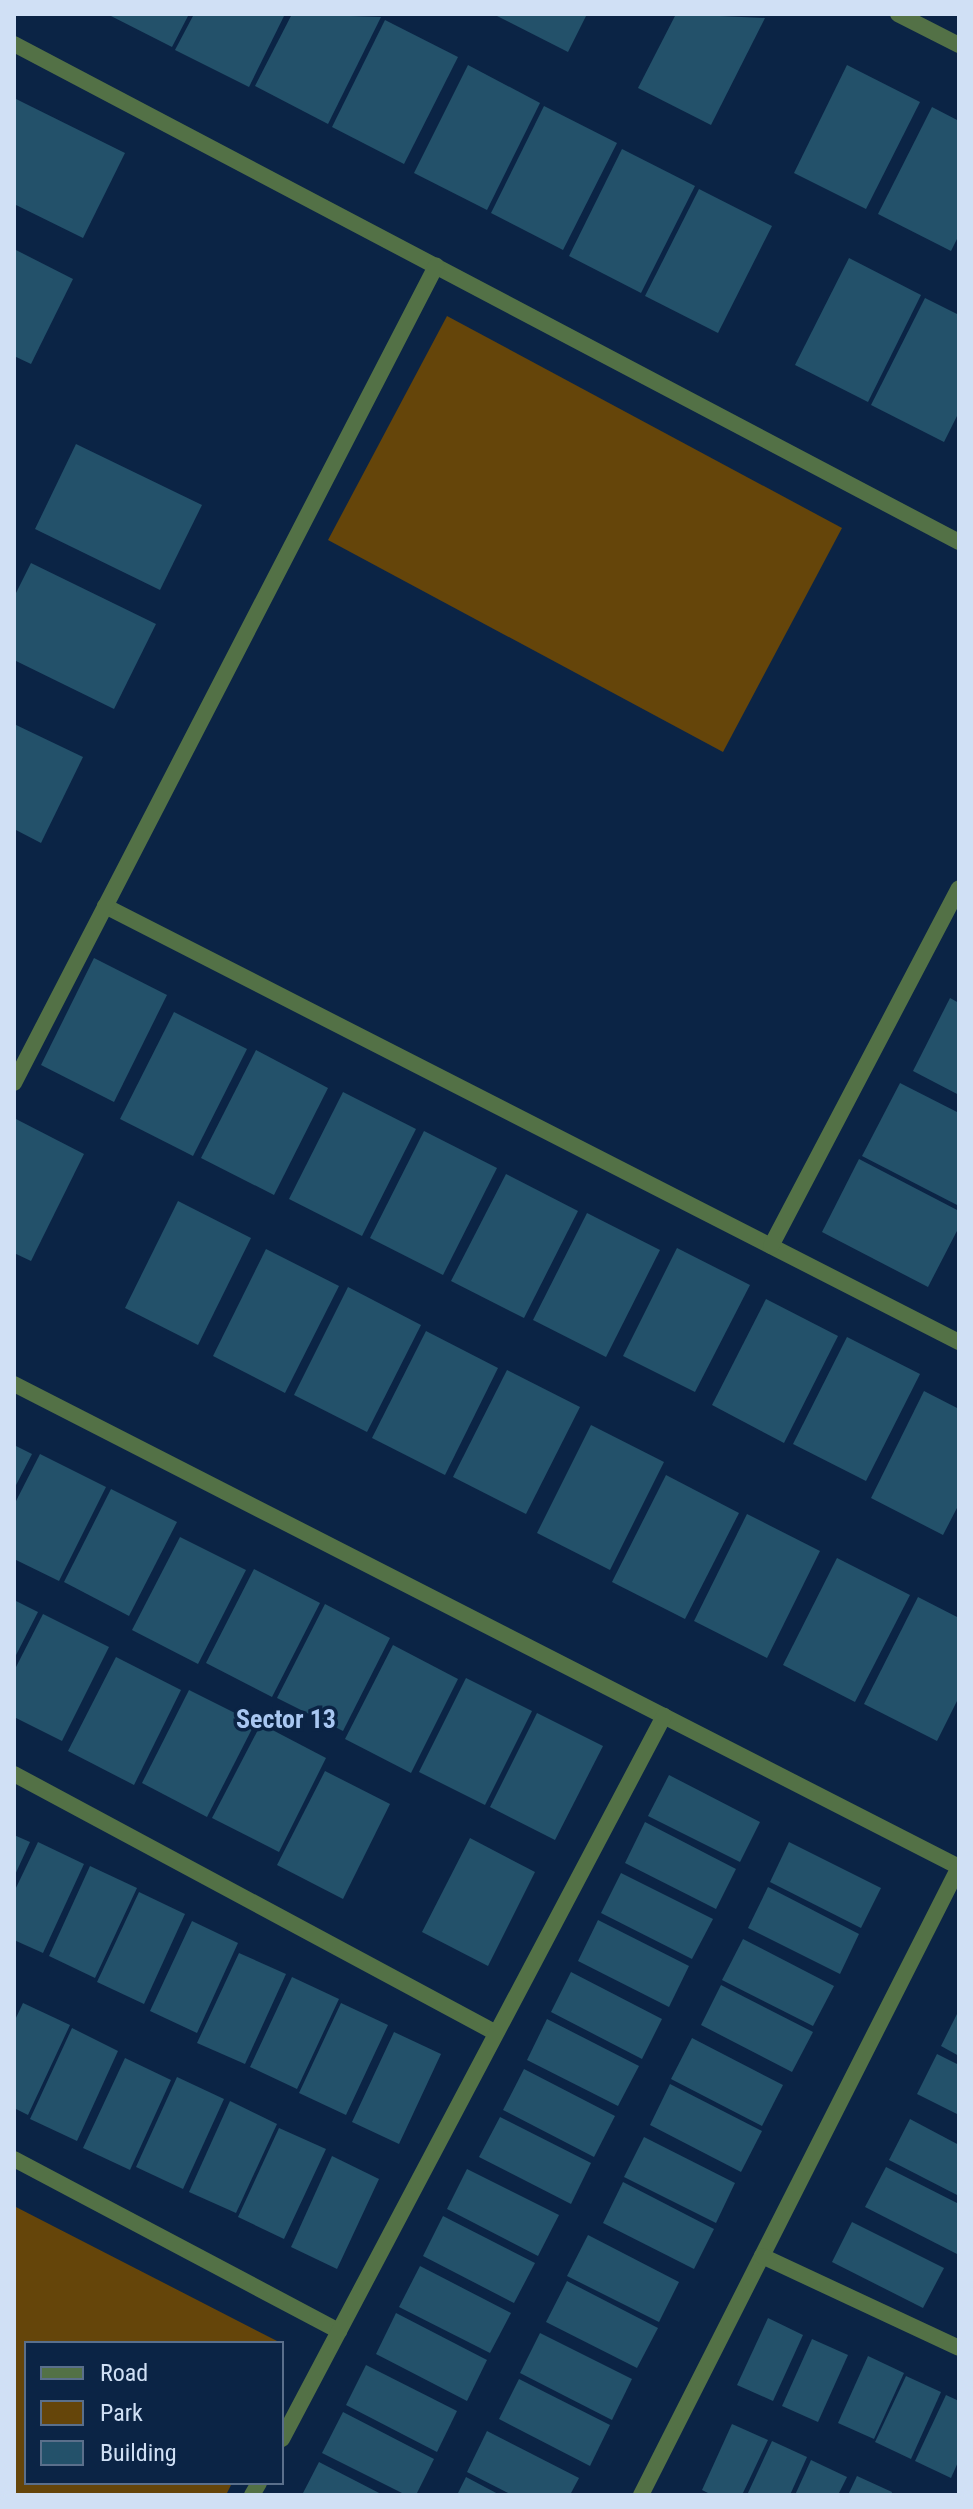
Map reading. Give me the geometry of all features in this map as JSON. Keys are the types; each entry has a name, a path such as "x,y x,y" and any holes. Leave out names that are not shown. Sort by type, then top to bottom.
{"street":[{"path":"898,14 959,45"},
{"path":"14,44 959,542"},
{"path":"14,1083 436,266"},
{"path":"771,1246 959,888"},
{"path":"105,906 959,1342"},
{"path":"14,1384 959,1867 641,2495"},
{"path":"284,2435 664,1716"},
{"path":"14,1774 496,2033"},
{"path":"14,2159 339,2331"},
{"path":"762,2256 959,2348"}],"green space":[{"path":"447,316 842,528 723,752 328,540"},
{"path":"14,2206 277,2341 24,2341 24,2485 231,2485 226,2495 14,2495"}],"building":[{"path":"107,14 189,14 172,47"},
{"path":"194,14 285,14 249,87 175,50"},
{"path":"292,14 381,17 328,124 255,86"},
{"path":"493,14 587,14 568,52"},
{"path":"676,14 765,18 711,125 638,88"},
{"path":"385,20 458,57 404,164 332,127"},
{"path":"468,65 540,103 487,210 414,173"},
{"path":"847,65 920,102 866,209 794,173"},
{"path":"14,98 125,153 83,238 14,204"},
{"path":"544,106 617,143 563,250 491,213"},
{"path":"932,107 959,121 959,235 951,251 878,214"},
{"path":"622,149 695,186 641,293 569,256"},
{"path":"699,189 772,226 718,333 645,296"},
{"path":"14,249 73,279 31,364 14,356"},
{"path":"849,258 921,295 868,402 795,365"},
{"path":"925,298 959,315 959,412 944,442 871,405"},
{"path":"76,444 202,505 160,590 35,529"},
{"path":"31,563 156,624 114,709 14,660 14,597"},
{"path":"14,724 83,757 41,843 14,829"},
{"path":"94,958 167,995 114,1102 41,1065"},
{"path":"950,998 959,1003 959,1095 913,1071"},
{"path":"174,1012 247,1049 193,1156 120,1119"},
{"path":"256,1050 328,1088 274,1195 201,1158"},
{"path":"900,1083 959,1113 959,1206 862,1156"},
{"path":"343,1092 416,1129 362,1236 289,1199"},
{"path":"14,1118 84,1154 31,1261 14,1253"},
{"path":"424,1131 497,1168 443,1275 370,1238"},
{"path":"859,1159 959,1211 959,1227 928,1287 822,1232"},
{"path":"506,1174 578,1211 524,1318 451,1281"},
{"path":"178,1201 251,1238 198,1345 125,1308"},
{"path":"587,1213 660,1250 606,1357 533,1320"},
{"path":"677,1248 750,1285 695,1392 623,1356"},
{"path":"266,1249 339,1286 285,1393 213,1356"},
{"path":"348,1287 421,1325 367,1432 294,1395"},
{"path":"766,1299 838,1336 784,1443 712,1405"},
{"path":"426,1331 498,1368 445,1475 372,1438"},
{"path":"847,1337 920,1374 866,1481 793,1444"},
{"path":"507,1370 580,1407 526,1514 453,1477"},
{"path":"924,1391 959,1409 959,1504 943,1535 871,1498"},
{"path":"591,1425 664,1462 610,1570 537,1533"},
{"path":"14,1445 32,1454 14,1489"},
{"path":"40,1454 106,1487 59,1581 14,1559 14,1505"},
{"path":"666,1475 739,1513 685,1619 612,1582"},
{"path":"111,1489 177,1522 129,1616 64,1582"},
{"path":"747,1514 820,1551 767,1658 694,1621"},
{"path":"180,1537 246,1570 198,1664 132,1630"},
{"path":"837,1558 910,1595 855,1702 783,1665"},
{"path":"254,1569 320,1603 272,1697 206,1663"},
{"path":"918,1597 959,1618 959,1697 937,1741 864,1704"},
{"path":"14,1600 38,1612 14,1659"},
{"path":"325,1604 390,1638 343,1731 277,1698"},
{"path":"43,1614 109,1647 62,1741 14,1717 14,1671"},
{"path":"393,1645 458,1679 411,1773 345,1739"},
{"path":"116,1657 181,1690 134,1785 68,1751"},
{"path":"466,1678 532,1711 485,1805 419,1772"},
{"path":"189,1690 255,1723 207,1817 142,1783"},
{"path":"537,1713 603,1746 555,1840 490,1807"},
{"path":"261,1724 326,1758 279,1852 212,1818"},
{"path":"325,1771 390,1804 343,1899 277,1865"},
{"path":"669,1775 760,1822 740,1862 648,1816"},
{"path":"645,1822 736,1869 716,1909 625,1863"},
{"path":"14,1835 30,1842 14,1877"},
{"path":"470,1838 535,1872 488,1966 422,1932"},
{"path":"38,1842 84,1864 43,1953 14,1940 14,1892"},
{"path":"789,1842 881,1888 861,1928 770,1882"},
{"path":"90,1866 137,1888 95,1978 49,1956"},
{"path":"621,1873 713,1919 692,1959 601,1913"},
{"path":"768,1887 859,1934 840,1974 748,1928"},
{"path":"139,1892 185,1914 144,2004 97,1982"},
{"path":"598,1920 689,1966 669,2007 578,1961"},
{"path":"192,1921 238,1943 197,2033 150,2011"},
{"path":"743,1939 834,1986 813,2026 722,1980"},
{"path":"239,1953 286,1974 245,2064 197,2043"},
{"path":"571,1972 662,2019 642,2059 551,2012"},
{"path":"292,1977 339,1999 297,2089 250,2067"},
{"path":"721,1985 813,2032 792,2072 701,2025"},
{"path":"23,2003 70,2025 28,2115 14,2108 14,2022"},
{"path":"341,2003 388,2025 346,2115 299,2093"},
{"path":"959,2010 959,2056 941,2046"},
{"path":"547,2019 639,2066 618,2106 527,2060"},
{"path":"72,2028 118,2051 77,2141 30,2119"},
{"path":"394,2032 441,2054 399,2144 352,2122"},
{"path":"692,2038 783,2085 762,2126 671,2079"},
{"path":"937,2054 959,2065 959,2115 917,2094"},
{"path":"125,2058 171,2080 130,2170 83,2148"},
{"path":"524,2069 615,2116 594,2157 503,2110"},
{"path":"177,2077 224,2099 183,2189 136,2167"},
{"path":"670,2084 762,2131 741,2172 650,2125"},
{"path":"230,2101 277,2124 236,2213 189,2192"},
{"path":"500,2117 591,2163 571,2204 479,2157"},
{"path":"910,2119 959,2145 959,2196 889,2160"},
{"path":"279,2128 326,2149 284,2239 238,2217"},
{"path":"644,2137 735,2183 716,2223 624,2177"},
{"path":"332,2156 379,2179 337,2269 291,2247"},
{"path":"886,2167 959,2204 957,2254 865,2207"},
{"path":"467,2169 559,2215 538,2256 447,2209"},
{"path":"623,2182 714,2229 694,2269 603,2223"},
{"path":"443,2216 535,2263 514,2303 423,2256"},
{"path":"852,2222 944,2268 923,2308 832,2262"},
{"path":"588,2235 679,2282 659,2322 567,2276"},
{"path":"420,2266 511,2313 490,2353 399,2307"},
{"path":"567,2281 658,2328 637,2368 546,2322"},
{"path":"396,2313 487,2360 467,2401 376,2354"},
{"path":"768,2318 803,2335 773,2401 737,2385"},
{"path":"540,2333 632,2379 612,2420 520,2373"},
{"path":"812,2339 848,2355 818,2422 782,2406"},
{"path":"868,2356 904,2373 874,2439 838,2423"},
{"path":"366,2365 457,2411 437,2452 346,2405"},
{"path":"906,2376 941,2392 911,2459 875,2442"},
{"path":"519,2379 610,2425 590,2466 499,2419"},
{"path":"946,2395 959,2401 959,2460 951,2478 915,2461"},
{"path":"343,2412 434,2459 416,2495 406,2495 322,2453"},
{"path":"732,2424 768,2440 742,2495 712,2495 702,2490"},
{"path":"487,2431 579,2478 570,2495 512,2495 467,2472"},
{"path":"772,2441 807,2457 790,2495 747,2495"},
{"path":"811,2460 847,2477 838,2495 795,2495"},
{"path":"319,2462 383,2495 302,2495"},
{"path":"857,2476 892,2492 891,2495 848,2495"},
{"path":"466,2477 500,2495 457,2495"}],"district":[{"name":"Sector 13","path":"286,1720"}]}
